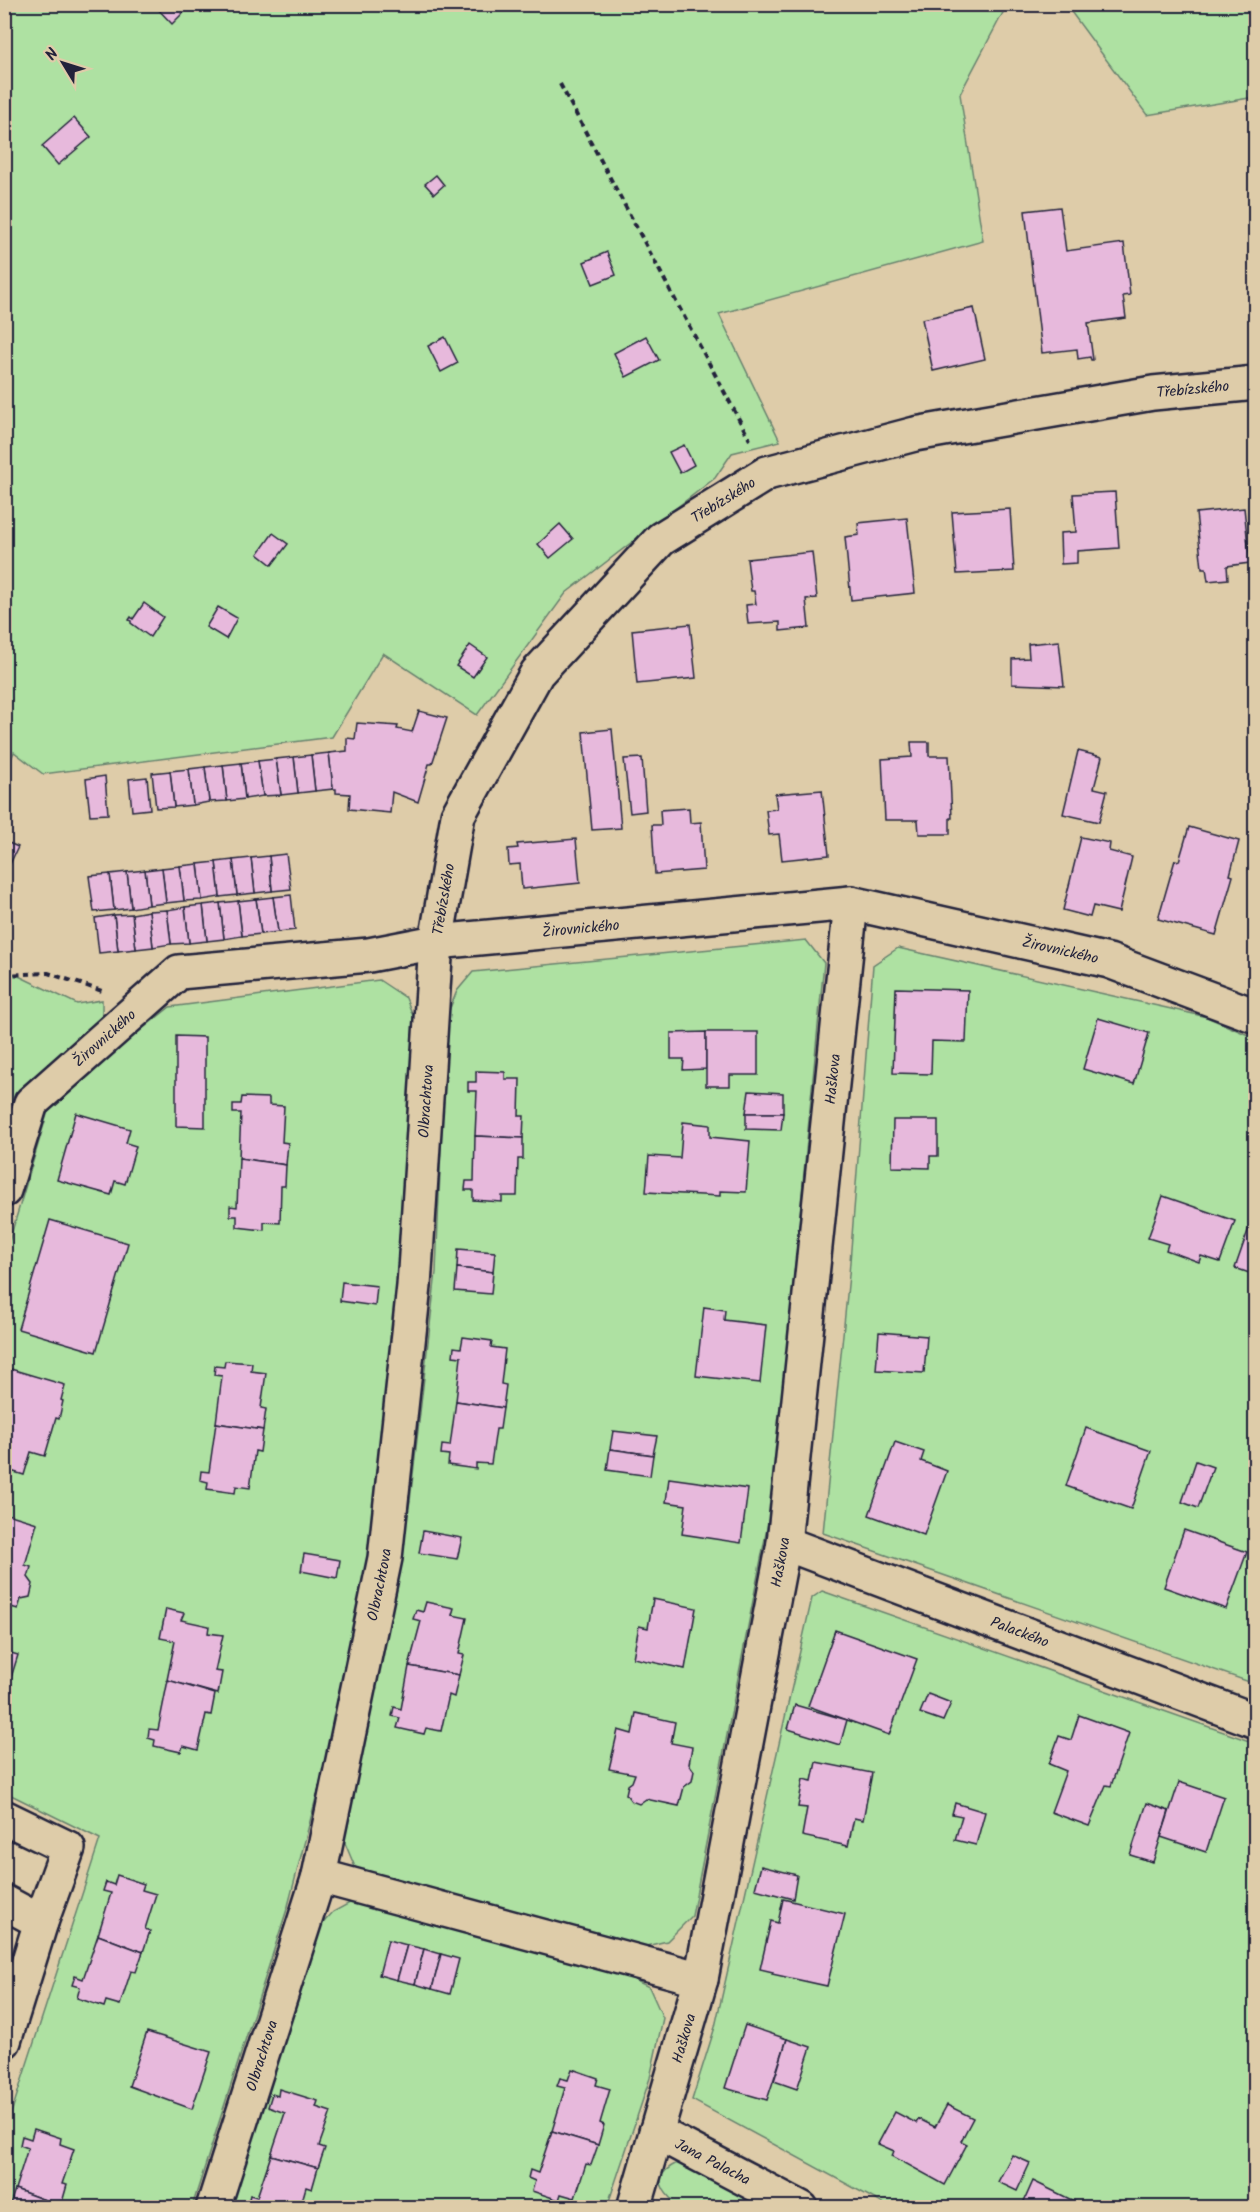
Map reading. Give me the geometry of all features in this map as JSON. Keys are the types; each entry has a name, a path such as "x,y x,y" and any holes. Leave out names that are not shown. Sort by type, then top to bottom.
{"street":[{"name":"Třebízského","path":"436,942 458,815 537,673 661,539 767,473 915,434 1153,393 1256,383"},
{"name":"Žirovnického","path":"4,1190 31,1103 179,972 369,955 436,942 851,903 1109,961 1256,1016"},
{"name":"Haškova","path":"634,2208 701,1979 784,1544 851,903"},
{"name":"Olbrachtova","path":"213,2208 319,1876 385,1558 414,1286 436,942"},
{"name":"Palackého","path":"784,1544 1256,1722"},
{"path":"4,1817 68,1848 41,1922 4,2041"},
{"path":"319,1876 701,1979"},
{"path":"4,1902 41,1922"},
{"name":"Jana Palacha","path":"656,2132 801,2208"}],"path":[{"path":"560,84 767,473"},
{"path":"4,975 48,973 143,1004"}],"green space":[{"path":"5,5 1007,5 960,94 983,241 719,314 780,441 732,453 715,478 566,593 477,715 383,653 332,737 43,774 14,752 5,773"},
{"path":"1066,5 1255,5 1255,97 1147,115"},
{"path":"806,940 824,963 773,1497 692,1916 667,1941 642,1947 379,1878 355,1867 342,1836 375,1693 410,1501 436,1272 446,1018 457,991 473,972"},
{"path":"898,948 1207,1017 1255,1038 1255,1684 823,1533 849,1275 873,965"},
{"path":"4,969 77,1004 102,1000 102,1020 32,1079 13,1108 5,1114"},
{"path":"379,980 406,998 415,1021 408,1284 378,1519 340,1723 322,1775 288,1906 192,2207 5,2208 5,2132 100,1839 5,1792 5,1255 51,1101 170,1007"},
{"path":"822,1591 1255,1743 1255,2207 889,2207 692,2100 715,2027 812,1598"},
{"path":"355,1900 618,1972 649,1987 663,2018 650,2078 607,2207 226,2208 316,1931 333,1912"},
{"path":"677,2163 700,2168 775,2207 667,2207 671,2199 663,2188 661,2179 670,2167"}],"building":[{"path":"158,4 187,4 189,7 172,24 156,7"},
{"path":"74,118 91,137 58,165 42,146"},
{"path":"436,175 444,185 434,194 425,184"},
{"path":"1060,207 1066,251 1124,243 1130,295 1123,296 1126,318 1088,323 1093,360 1090,357 1078,359 1077,349 1042,353 1025,211"},
{"path":"607,252 616,275 593,284 584,262"},
{"path":"974,308 985,359 933,371 922,319"},
{"path":"646,336 659,360 626,377 614,353"},
{"path":"445,337 458,363 441,372 428,346"},
{"path":"684,445 694,465 680,473 669,452"},
{"path":"1115,492 1119,548 1077,551 1077,563 1061,564 1060,533 1076,532 1073,494"},
{"path":"1244,508 1250,563 1227,566 1228,579 1208,581 1206,568 1202,568 1196,513"},
{"path":"1010,509 1014,571 957,574 952,512"},
{"path":"907,518 915,593 851,600 845,537 859,535 858,523"},
{"path":"560,524 573,539 550,558 538,544"},
{"path":"273,533 288,544 272,565 258,554"},
{"path":"812,552 817,598 806,599 809,628 780,631 780,622 748,624 746,605 756,604 754,591 751,591 747,559"},
{"path":"1251,581 1256,581 1256,627"},
{"path":"144,603 163,617 150,637 129,620 131,617 133,619"},
{"path":"218,607 237,618 226,639 206,627"},
{"path":"690,624 696,678 637,684 632,630"},
{"path":"1059,641 1064,686 1012,684 1012,659 1029,658 1028,644"},
{"path":"470,645 487,657 473,677 456,666"},
{"path":"419,711 447,718 432,764 429,764 418,802 392,792 390,813 349,809 350,794 336,793 336,789 333,789 329,753 347,751 347,738 355,739 357,723 398,726 397,729 412,732"},
{"path":"612,729 621,828 592,830 583,732"},
{"path":"911,742 929,742 929,756 949,756 952,818 950,818 950,834 919,834 918,820 885,820 882,759 912,757"},
{"path":"1078,751 1102,757 1094,788 1107,791 1099,822 1063,814"},
{"path":"329,753 333,789 315,791 311,755"},
{"path":"311,755 315,791 298,793 294,757"},
{"path":"294,757 298,793 281,795 276,759"},
{"path":"642,758 646,811 630,813 624,759"},
{"path":"276,759 281,795 263,796 258,761"},
{"path":"258,761 263,796 245,799 241,763"},
{"path":"241,763 245,799 227,801 223,765"},
{"path":"223,765 227,801 209,802 205,767"},
{"path":"205,767 209,802 193,805 189,769"},
{"path":"189,769 193,805 174,807 170,771"},
{"path":"170,771 174,807 156,808 152,773"},
{"path":"105,776 108,814 90,815 86,779"},
{"path":"147,777 150,809 132,811 129,779"},
{"path":"822,790 829,855 782,860 779,834 769,835 766,810 777,809 775,794"},
{"path":"689,808 690,823 701,822 704,870 655,874 652,825 661,825 660,810"},
{"path":"1189,827 1239,841 1230,875 1233,876 1216,935 1158,919 1175,860 1179,861"},
{"path":"1081,837 1110,843 1109,851 1132,857 1119,912 1093,906 1090,917 1063,910"},
{"path":"576,839 580,883 522,889 520,864 509,865 508,849 518,848 517,844"},
{"path":"4,841 18,847 10,864 4,861"},
{"path":"286,854 291,889 272,891 269,856"},
{"path":"269,856 272,891 255,893 251,858"},
{"path":"251,858 255,893 237,895 233,860"},
{"path":"233,860 237,895 220,897 216,862"},
{"path":"216,862 220,897 202,900 198,864"},
{"path":"198,864 202,900 184,901 180,866"},
{"path":"180,866 184,901 166,903 162,868"},
{"path":"162,868 166,903 149,905 145,870"},
{"path":"145,870 149,905 131,908 127,872"},
{"path":"127,872 131,908 114,910 110,874"},
{"path":"110,874 114,910 94,912 89,876"},
{"path":"291,895 295,930 278,932 273,897"},
{"path":"273,897 278,932 261,934 256,899"},
{"path":"256,899 261,934 242,936 238,901"},
{"path":"238,901 242,936 224,939 220,903"},
{"path":"220,903 224,939 207,941 203,905"},
{"path":"203,905 207,941 189,943 185,907"},
{"path":"185,907 189,943 171,944 167,910"},
{"path":"167,910 171,944 153,947 149,911"},
{"path":"149,911 153,947 136,949 132,914"},
{"path":"132,914 136,949 118,951 114,915"},
{"path":"114,915 118,951 99,953 95,918"},
{"path":"896,988 968,990 966,1042 932,1041 931,1074 893,1073"},
{"path":"1098,1018 1149,1033 1134,1084 1083,1069"},
{"path":"706,1032 706,1069 683,1070 684,1059 671,1059 671,1033"},
{"path":"706,1032 758,1032 758,1075 730,1075 730,1086 706,1086"},
{"path":"176,1036 205,1037 205,1127 176,1126"},
{"path":"476,1071 505,1072 505,1079 520,1079 519,1116 524,1116 523,1138 475,1136 477,1091 468,1091 468,1082 476,1082"},
{"path":"749,1091 783,1093 783,1113 746,1113"},
{"path":"242,1097 269,1098 269,1105 284,1106 282,1142 288,1143 286,1165 239,1158 241,1113 233,1113 233,1104 241,1104"},
{"path":"76,1113 130,1129 126,1143 136,1146 125,1184 115,1181 111,1195 57,1180"},
{"path":"746,1113 783,1113 781,1130 746,1129"},
{"path":"893,1120 938,1120 938,1156 930,1156 930,1168 892,1167"},
{"path":"683,1122 710,1125 710,1137 750,1141 746,1192 720,1191 720,1196 646,1192 649,1156 680,1158"},
{"path":"475,1136 523,1138 523,1159 518,1159 517,1196 502,1196 502,1202 473,1200 473,1190 465,1190 466,1181 474,1181"},
{"path":"239,1158 286,1165 285,1186 281,1186 280,1223 264,1222 264,1230 237,1227 237,1216 230,1216 230,1206 237,1207"},
{"path":"1163,1196 1235,1221 1220,1262 1201,1256 1199,1262 1166,1250 1168,1244 1148,1238"},
{"path":"50,1220 128,1243 96,1352 18,1329"},
{"path":"1250,1225 1256,1228 1255,1275 1235,1268"},
{"path":"458,1249 495,1252 493,1272 457,1268"},
{"path":"457,1268 493,1272 491,1294 455,1291"},
{"path":"342,1282 377,1286 375,1306 340,1301"},
{"path":"704,1307 725,1310 724,1320 766,1325 760,1383 696,1376"},
{"path":"879,1332 927,1336 924,1373 876,1370"},
{"path":"463,1337 492,1341 491,1347 505,1349 501,1384 506,1385 503,1408 456,1401 461,1357 453,1356 454,1347 461,1348"},
{"path":"225,1361 252,1363 251,1371 266,1373 261,1408 266,1409 263,1430 216,1423 222,1376 214,1375 215,1366 224,1367"},
{"path":"4,1367 65,1385 59,1419 56,1418 45,1456 31,1452 24,1475 4,1469"},
{"path":"456,1401 503,1408 500,1429 496,1429 491,1464 476,1463 476,1469 448,1465 449,1455 441,1454 442,1445 450,1446"},
{"path":"216,1423 263,1430 260,1452 255,1451 250,1488 236,1486 235,1493 207,1489 208,1482 200,1480 201,1471 209,1472"},
{"path":"1086,1428 1151,1451 1131,1509 1066,1486"},
{"path":"613,1431 657,1436 653,1455 610,1449"},
{"path":"895,1442 924,1452 921,1461 947,1471 924,1535 869,1515"},
{"path":"610,1449 653,1455 650,1476 607,1470"},
{"path":"1196,1461 1213,1467 1198,1508 1182,1502"},
{"path":"669,1478 748,1489 741,1543 682,1534 686,1505 666,1502"},
{"path":"4,1513 37,1523 25,1565 31,1567 28,1577 33,1584 30,1597 21,1599 18,1609 4,1605"},
{"path":"1184,1530 1247,1552 1226,1609 1164,1587"},
{"path":"423,1531 462,1538 457,1559 419,1553"},
{"path":"304,1554 340,1560 337,1578 301,1571"},
{"path":"653,1599 696,1608 685,1669 633,1658 639,1626 648,1628"},
{"path":"426,1602 454,1608 452,1615 467,1618 459,1654 464,1655 459,1675 409,1666 421,1621 413,1619 416,1610 423,1612"},
{"path":"166,1609 184,1613 181,1620 209,1626 208,1633 223,1635 215,1671 222,1672 218,1694 167,1680 175,1641 160,1638"},
{"path":"835,1630 917,1659 889,1735 808,1706"},
{"path":"4,1651 18,1655 4,1700"},
{"path":"409,1666 459,1675 454,1697 449,1695 441,1731 426,1728 424,1734 397,1728 400,1718 392,1716 394,1707 401,1709"},
{"path":"168,1680 215,1694 211,1715 206,1714 198,1750 183,1746 181,1752 154,1746 155,1740 148,1738 149,1729 158,1730"},
{"path":"928,1694 951,1703 943,1721 920,1713"},
{"path":"795,1705 847,1720 840,1745 788,1729"},
{"path":"636,1713 675,1722 671,1743 692,1747 689,1764 694,1771 692,1781 684,1787 679,1806 646,1799 639,1804 631,1801 626,1794 628,1785 635,1774 609,1769 618,1730 632,1734"},
{"path":"1079,1715 1129,1733 1111,1786 1106,1785 1089,1826 1051,1812 1066,1771 1049,1764 1059,1736 1071,1740"},
{"path":"816,1762 872,1773 863,1820 854,1818 848,1846 802,1836 807,1808 798,1807 803,1779 812,1781"},
{"path":"1179,1782 1224,1797 1206,1852 1161,1837"},
{"path":"955,1803 985,1812 976,1845 955,1840 962,1816 952,1814"},
{"path":"1147,1803 1169,1811 1153,1862 1130,1855"},
{"path":"761,1866 797,1875 793,1899 755,1889"},
{"path":"117,1875 144,1884 142,1890 156,1894 145,1929 150,1931 143,1952 98,1935 111,1893 103,1891 106,1882 114,1885"},
{"path":"783,1899 845,1914 827,1986 772,1974 773,1972 760,1969 771,1921 778,1923"},
{"path":"98,1935 143,1952 136,1972 131,1971 120,2005 106,2001 104,2007 77,1998 80,1987 72,1985 75,1976 83,1979"},
{"path":"388,1940 407,1945 397,1980 379,1975"},
{"path":"407,1945 424,1949 415,1984 397,1980"},
{"path":"424,1949 441,1954 432,1989 415,1984"},
{"path":"441,1954 459,1959 450,1994 432,1989"},
{"path":"745,2025 787,2039 767,2100 725,2088"},
{"path":"147,2032 211,2052 192,2109 129,2086"},
{"path":"787,2039 811,2047 797,2089 774,2081"},
{"path":"572,2069 598,2078 596,2085 610,2089 600,2123 604,2125 598,2145 552,2131 565,2088 557,2086 560,2078 568,2080"},
{"path":"279,2089 318,2101 316,2107 331,2112 319,2146 325,2148 318,2168 271,2155 285,2113 268,2107 272,2094 278,2096"},
{"path":"947,2105 973,2118 961,2141 967,2144 945,2185 892,2156 894,2151 878,2144 895,2112 916,2123 919,2119 935,2127"},
{"path":"34,2129 61,2138 60,2144 74,2149 62,2184 67,2185 61,2206 15,2189 28,2148 20,2145 22,2136 31,2139"},
{"path":"552,2131 598,2145 591,2165 586,2164 575,2198 561,2194 559,2200 532,2191 535,2181 528,2178 530,2170 538,2173"},
{"path":"271,2155 318,2168 312,2189 306,2187 300,2208 254,2208 255,2205 248,2203 250,2195 257,2197"},
{"path":"1012,2155 1030,2163 1017,2191 998,2182"},
{"path":"1033,2181 1088,2208 1021,2208"},
{"path":"15,2189 61,2206 60,2208 9,2208"}]}
